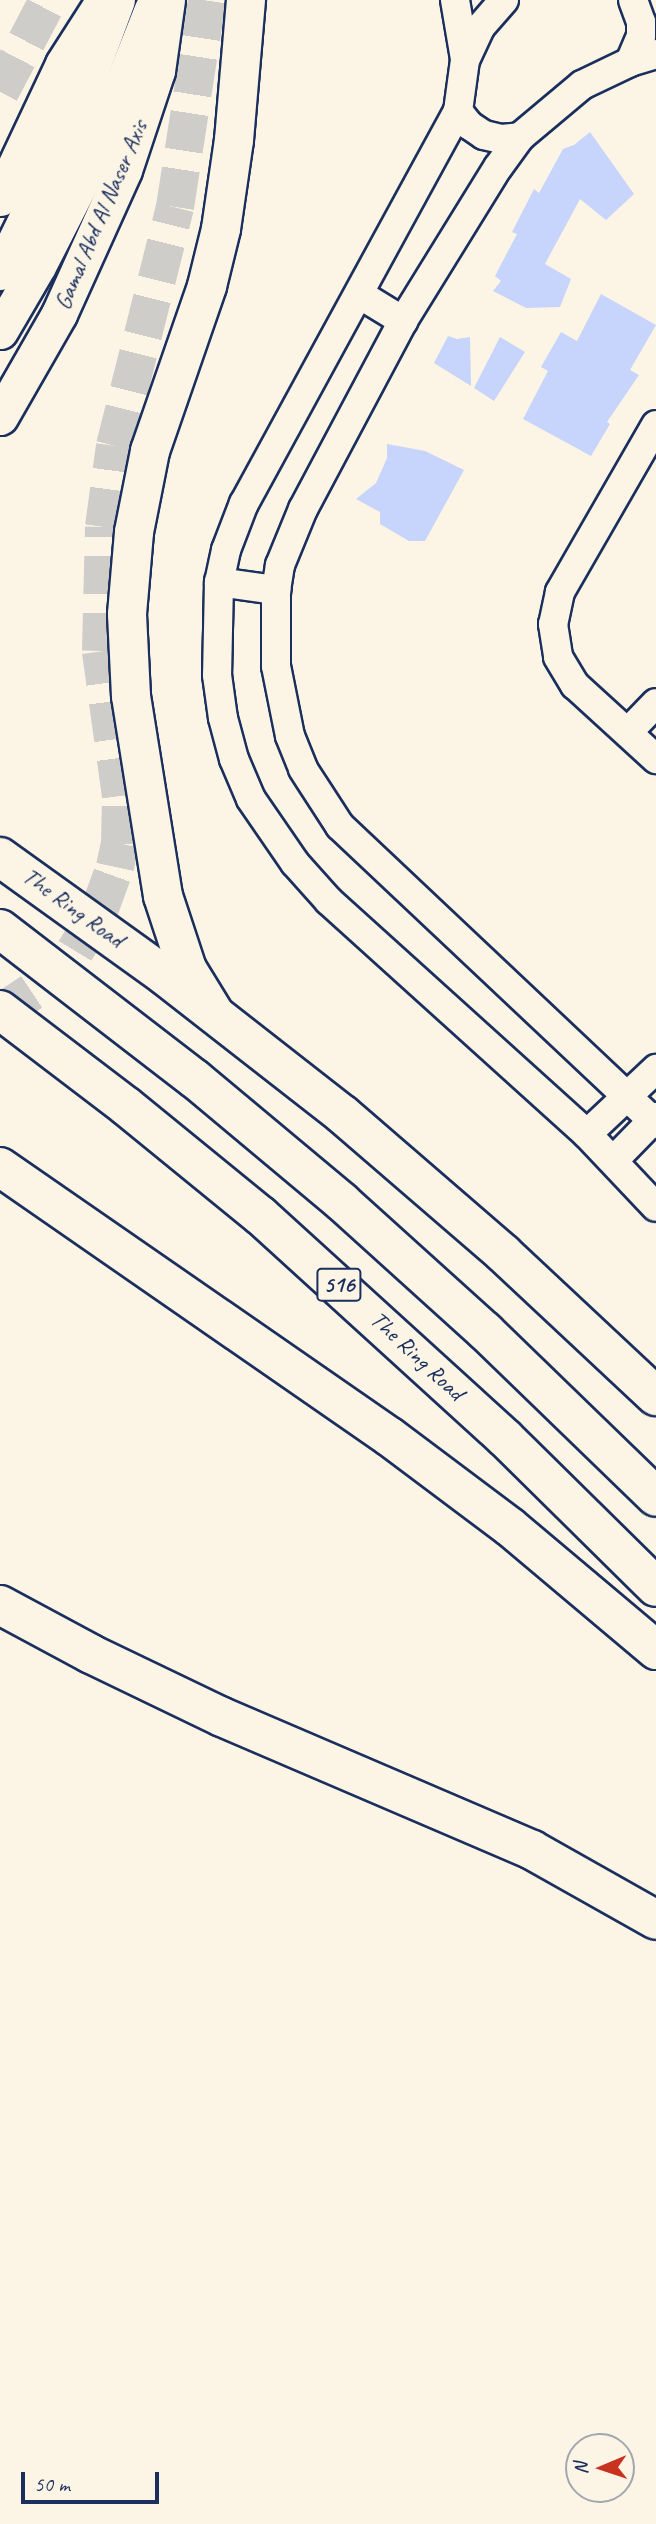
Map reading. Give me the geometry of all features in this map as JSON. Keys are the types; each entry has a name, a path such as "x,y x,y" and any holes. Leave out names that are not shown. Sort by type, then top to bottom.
{"highway":[{"path":"214,1013 187,969 163,896 131,696 127,614 134,532 150,451 204,295 221,229 234,140 246,0"},
{"name":"The Ring Road","path":"4,857 214,1013 433,1191 656,1396"},
{"name":"516","path":"0,929 184,1071 342,1202 485,1331 656,1497"},
{"name":"The Ring Road","path":"0,1010 136,1113 279,1232 505,1438 656,1587"},
{"path":"0,1167 260,1345 430,1467 549,1559 656,1650"},
{"path":"0,1605 91,1654 222,1717 532,1850 656,1920"}],"main road":[{"path":"0,198 63,64 104,0"},
{"path":"0,272 66,137 117,0"},
{"path":"0,331 44,255 88,169 121,92 155,0"},
{"name":"Gamal Abd Al Naser Axis","path":"0,417 59,314 119,182 158,71 167,0"}],"street":[{"path":"465,60 480,28 505,0"},
{"path":"614,1160 655,1121 369,856 332,814 303,769 287,725 276,666 276,590 280,565 303,509 403,321 498,167 520,137 582,85 643,58 641,22 633,0"},
{"path":"457,4 465,60 458,111 244,503 226,550 219,582 217,675 223,718 234,759 251,799 295,863 330,901 587,1134 656,1207"},
{"path":"458,111 469,125 484,135 502,139 520,137"},
{"path":"359,294 403,321"},
{"path":"656,425 560,592 553,624 556,649 565,672 581,691 656,759"},
{"path":"219,582 276,590"},
{"path":"628,732 656,703"},
{"path":"587,1134 656,1069"}],"building":[{"path":"590,132 634,194 606,220 580,199 545,264 571,279 560,307 526,308 493,291 501,281 495,276 517,234 512,232 534,189 539,193 563,149 574,145"},
{"path":"601,294 656,325 630,370 639,375 607,422 610,424 591,456 523,419 548,371 541,367 561,332 577,341"},
{"path":"448,336 457,339 470,337 471,386 434,363"},
{"path":"500,337 525,352 494,401 474,388"},
{"path":"387,444 425,451 464,470 425,541 409,541 380,524 380,512 356,499 376,483 387,458"}],"tunnel":[{"path":"0,92 48,0"},
{"path":"0,1013 42,985 75,951 99,911 115,867 120,844 121,796 101,651 104,527 115,446 175,207 207,0"}]}
